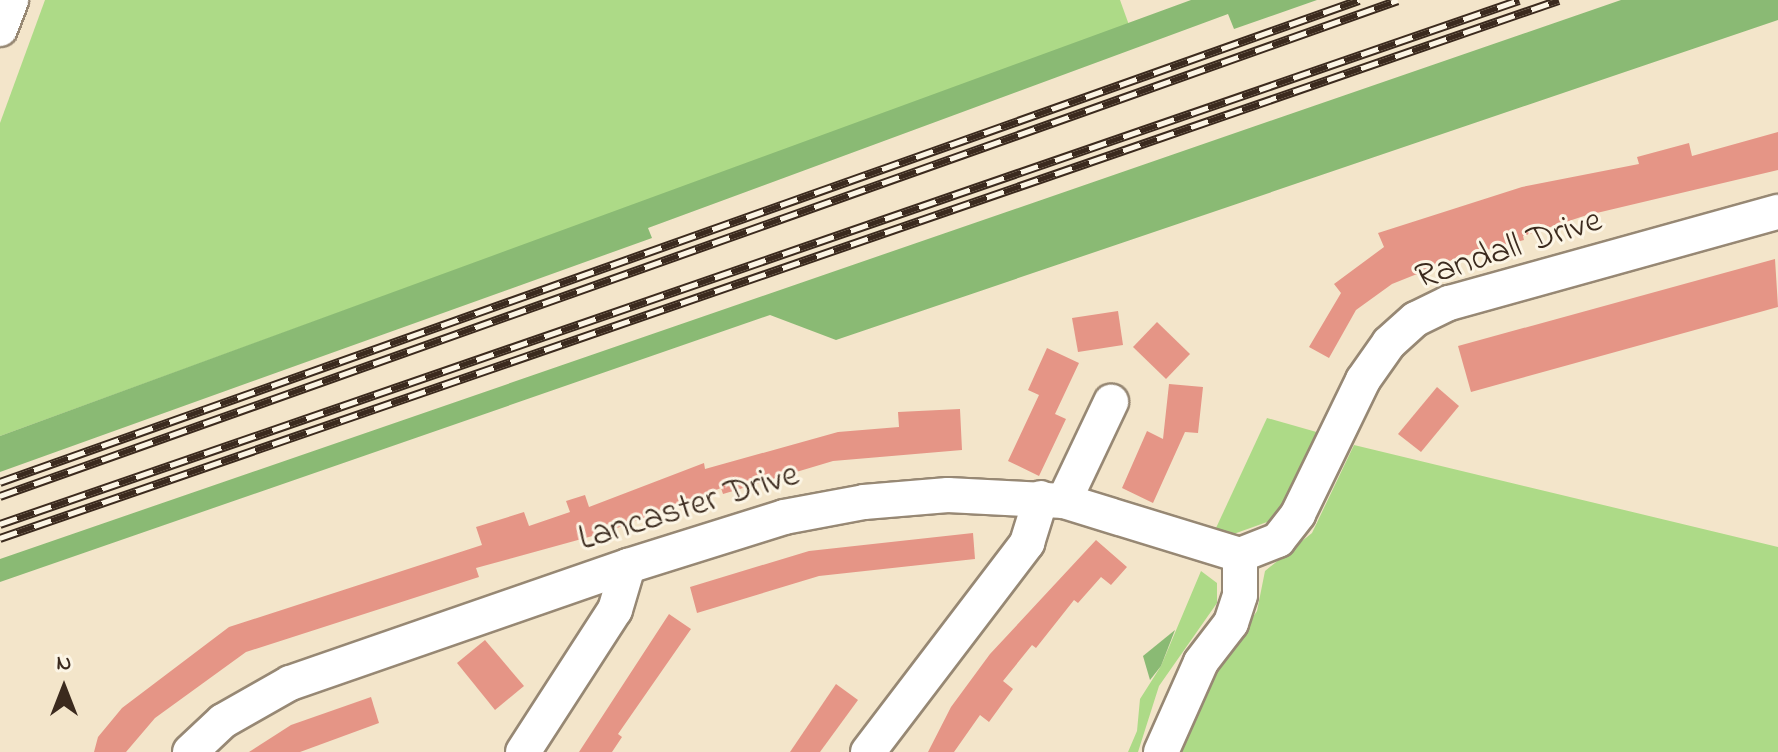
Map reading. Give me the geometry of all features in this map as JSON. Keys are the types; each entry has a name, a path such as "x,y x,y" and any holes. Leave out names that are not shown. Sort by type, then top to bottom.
{"street":[{"path":"0,29 11,0"},
{"name":"Randall Drive","path":"1240,555 1278,540 1292,523 1363,380 1389,343 1416,319 1449,303 1778,212"},
{"path":"868,752 1027,543 1111,402"},
{"name":"Lancaster Drive","path":"190,752 223,721 290,683 628,566 784,517 864,502 948,495 1052,500 1240,555"},
{"path":"1161,752 1201,662 1231,623 1240,595 1240,555"},
{"path":"523,752 615,610 628,566"}],"green space":[{"path":"45,0 1120,0 1129,25 0,436 0,123"},
{"path":"1191,0 1317,0 1234,29 1228,14 648,228 652,238 0,472 0,436"},
{"path":"1621,0 1778,0 1778,20 836,340 770,315 0,582 0,559"},
{"path":"1267,418 1320,433 1278,518 1228,536 1216,528"},
{"path":"1354,445 1778,547 1778,752 1182,752 1201,693 1257,611 1265,571 1312,533"},
{"path":"1201,571 1217,583 1217,603 1159,686 1138,752 1128,752 1137,731 1140,699 1161,666"},
{"path":"1175,630 1161,666 1150,680 1143,656"}],"building":[{"path":"1778,132 1778,170 1584,216 1523,236 1524,240 1457,258 1392,284 1356,310 1329,358 1309,347 1341,293 1334,284 1384,247 1378,233 1522,187 1639,164 1637,157 1689,143 1692,156"},
{"path":"1775,259 1778,307 1471,392 1458,346"},
{"path":"1118,311 1123,345 1078,352 1072,318"},
{"path":"1157,322 1190,354 1166,379 1133,347"},
{"path":"1047,348 1079,363 1055,414 1066,419 1039,476 1008,461 1039,395 1028,390"},
{"path":"1169,384 1203,387 1198,433 1185,432 1153,503 1122,488 1147,431 1163,439"},
{"path":"1437,387 1459,406 1421,452 1398,434"},
{"path":"960,409 962,450 833,461 723,494 721,488 607,532 476,568 479,577 246,652 155,718 126,752 94,752 98,737 122,708 229,627 482,545 476,527 524,512 529,526 570,512 566,501 585,495 589,507 704,463 705,469 838,432 899,427 898,412"},
{"path":"973,533 975,559 819,576 697,613 690,587 809,551"},
{"path":"1096,540 1127,567 1111,585 1101,577 1078,603 1074,600 1036,648 1032,645 1003,681 1013,689 989,722 980,715 954,752 928,752 951,707 990,654"},
{"path":"669,614 691,629 618,734 622,737 612,752 579,752"},
{"path":"485,640 524,686 495,710 457,663"},
{"path":"836,684 858,700 820,752 790,752"},
{"path":"371,697 379,723 300,752 249,752 291,725"}],"railway":[{"path":"0,482 1359,0"},
{"path":"0,496 1398,0"},
{"path":"0,524 1519,0"},
{"path":"0,538 1559,0"}]}
